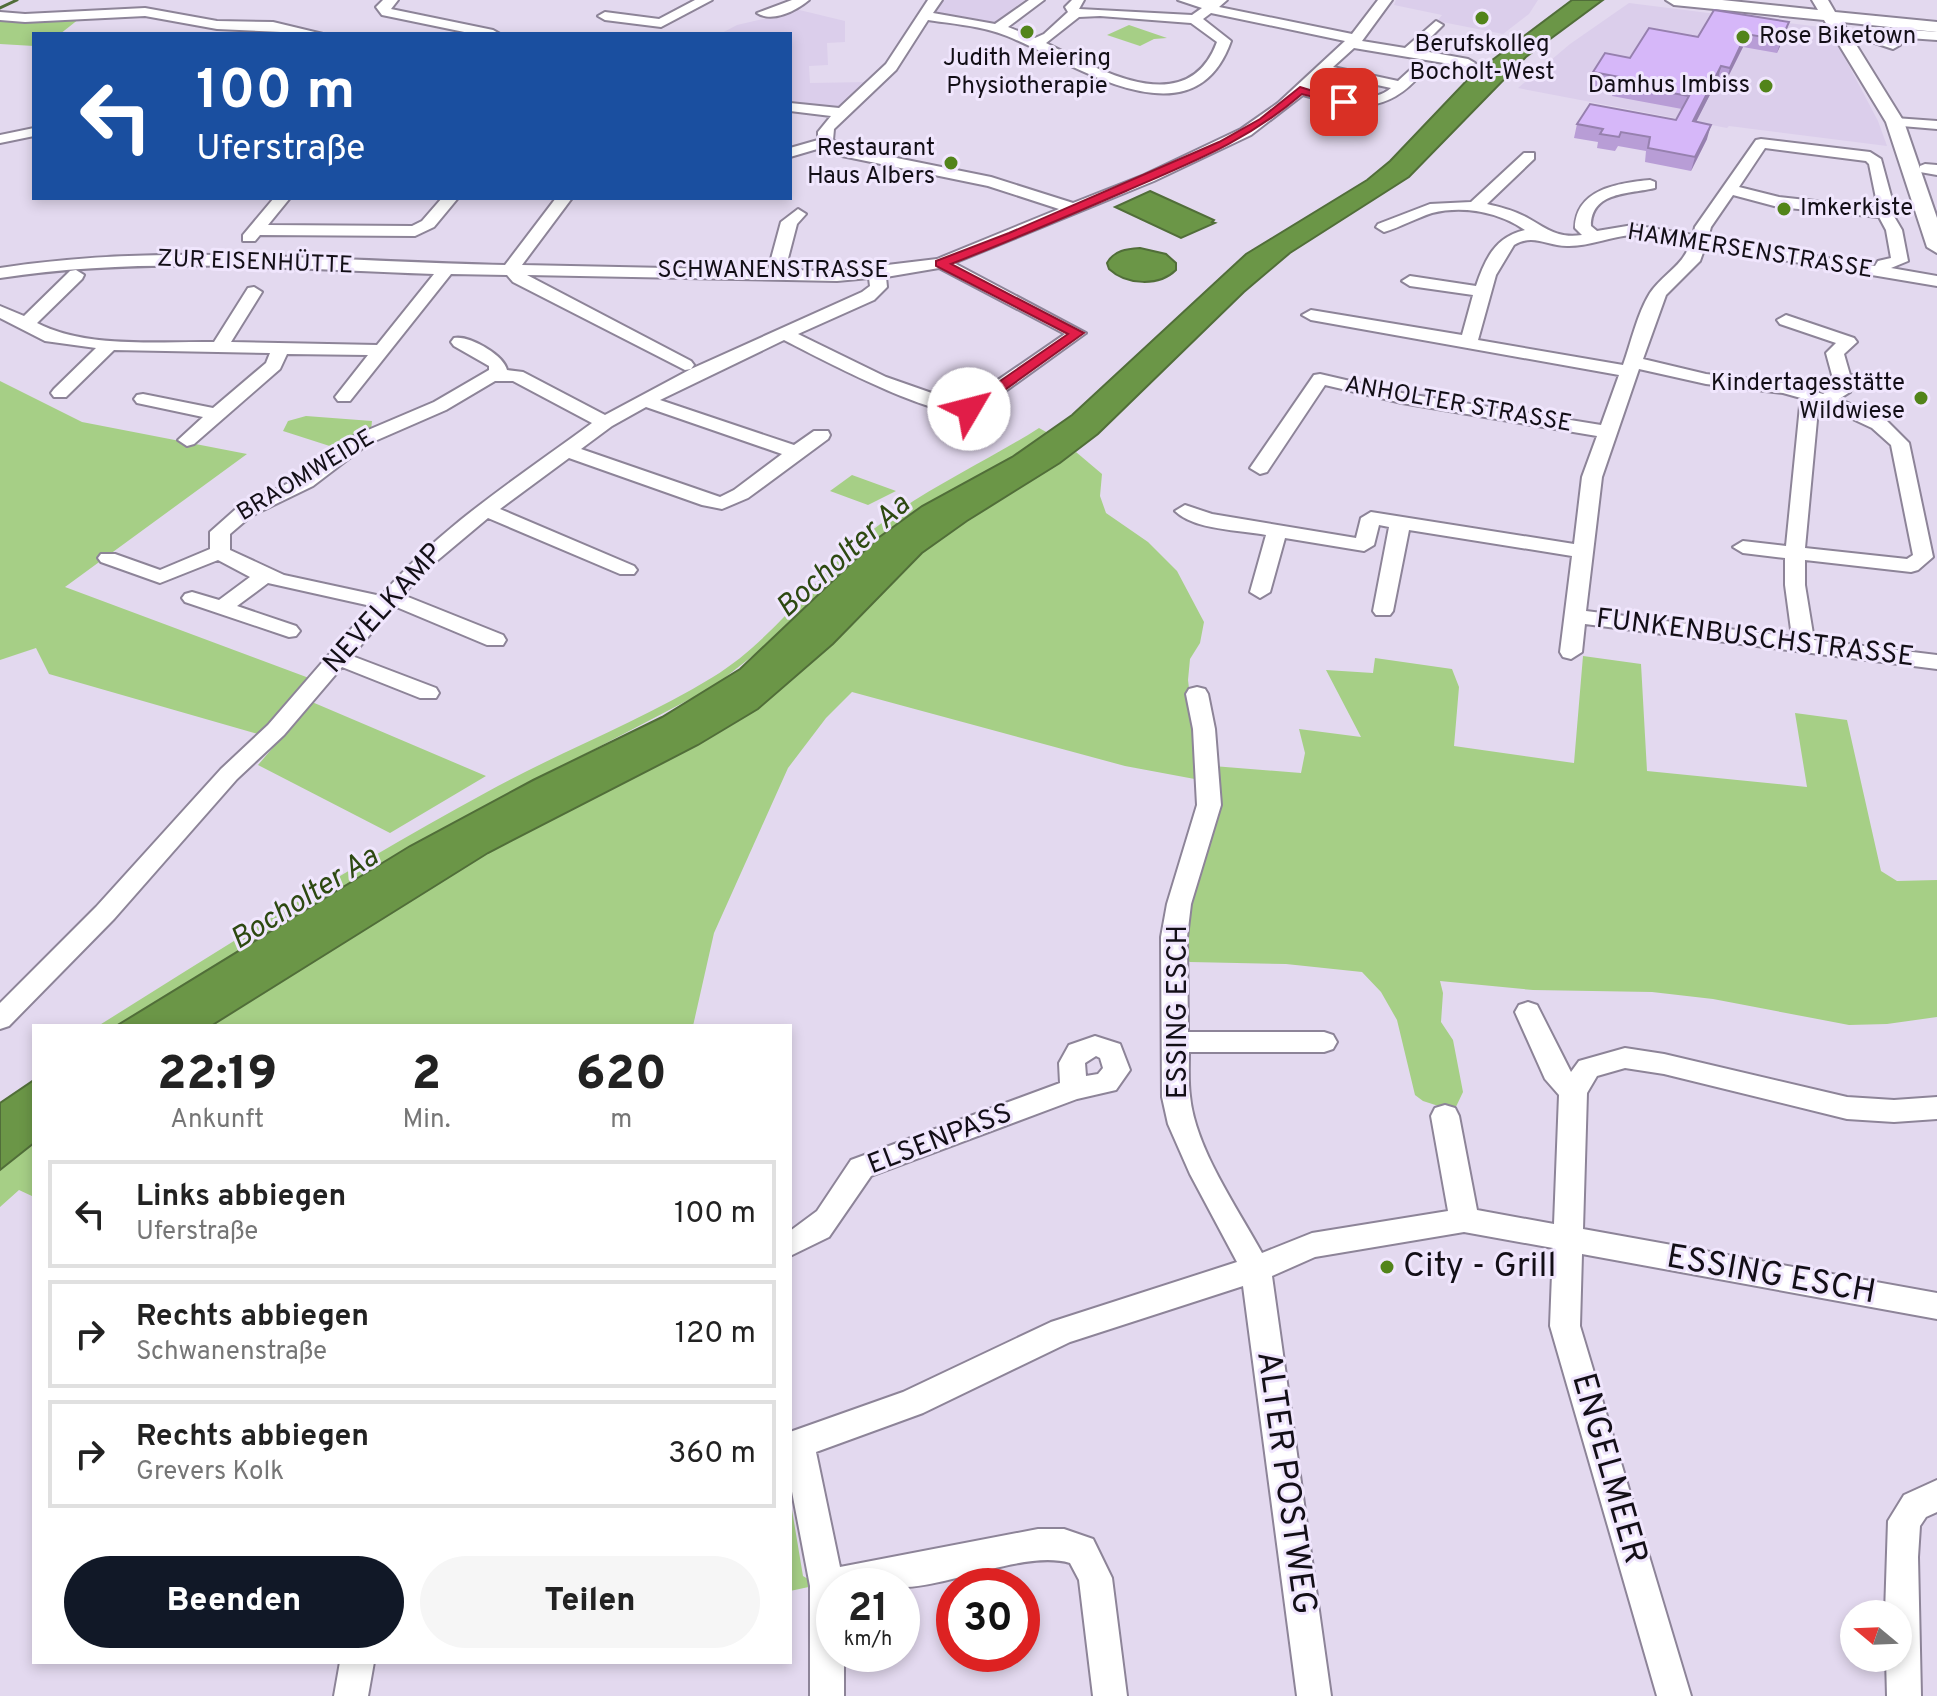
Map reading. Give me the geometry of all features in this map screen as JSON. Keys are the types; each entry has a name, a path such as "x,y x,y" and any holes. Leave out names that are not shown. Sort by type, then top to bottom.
{"main road":[{"path":"1674,0 1937,27"},
{"path":"1820,0 1895,122 1937,247"}],"street":[{"path":"391,0 383,7 387,12 483,32"},
{"path":"603,31 608,0"},
{"path":"605,16 661,23 705,0"},
{"path":"764,13 778,12 802,0"},
{"path":"826,142 825,132 891,67 935,0"},
{"path":"997,29 1037,0"},
{"path":"1185,0 1353,41 1468,63"},
{"name":"SCHWANENSTRASSE","path":"511,269 877,274 941,263 1223,145 1264,121 1353,41 1375,18 1385,0"},
{"path":"1195,19 1213,5"},
{"path":"925,16 997,29 1035,43 1114,83 1143,88 1188,84 1208,75 1223,46 1223,38 1195,19 1100,12 1077,7 1049,37 1035,43"},
{"path":"0,16 25,18 112,11 158,12 217,25 273,26 305,32"},
{"path":"1409,52 1436,25"},
{"path":"1893,45 1868,36 1872,31 1885,30 1937,36"},
{"path":"1322,69 1401,86"},
{"path":"1300,90 1344,102 1389,97 1415,73"},
{"path":"792,107 843,113"},
{"path":"1895,122 1937,125"},
{"path":"0,139 32,132"},
{"path":"792,152 826,142 842,152 991,182 1075,209"},
{"name":"ANHOLTER STRASSE","path":"1571,652 1592,477 1630,367 1659,293 1694,258 1703,227 1761,143 1863,155 1876,162 1886,207 1884,213"},
{"path":"1475,207 1529,156"},
{"path":"1593,236 1583,228 1581,219 1597,198 1625,186 1650,185"},
{"path":"1730,189 1766,201 1884,213 1894,230 1900,261 1884,264 1882,272"},
{"path":"231,262 280,200"},
{"path":"256,230 415,231 428,224 448,200"},
{"path":"563,200 511,269 519,278 685,365"},
{"name":"HAMMERSENSTRASSE","path":"1384,227 1431,209 1475,207 1518,218 1539,233 1563,242 1633,230 1937,281"},
{"path":"775,275 789,222 798,214"},
{"path":"1468,344 1501,249 1518,236 1539,233"},
{"name":"ZUR EISENHÜTTE","path":"0,273 110,260 511,269"},
{"path":"782,333 839,363 926,398 946,397 974,405 1077,333 941,263"},
{"path":"344,397 446,269"},
{"name":"NEVELKAMP","path":"0,1019 105,913 229,774 276,730 433,551 605,422 697,373 868,296 879,287 877,274"},
{"path":"26,324 76,275"},
{"path":"1410,281 1484,292"},
{"path":"219,348 254,292"},
{"path":"0,311 56,338 109,345 382,350"},
{"path":"1311,315 1454,338 1468,344 1785,388 1826,400 1879,424 1900,443 1923,557 1911,566 1743,547"},
{"path":"1786,320 1848,342 1835,353 1844,388 1826,400 1809,406 1795,552 1795,585 1804,645"},
{"path":"460,342 497,364 499,374 517,376 605,422"},
{"path":"60,393 109,345"},
{"path":"187,440 274,365 280,349"},
{"name":"BRAOMWEIDE","path":"220,552 220,532 244,512 306,482 361,440 440,406 481,380 499,374"},
{"name":"ANHOLTER STRASSE","path":"1260,468 1320,379 1402,398 1607,432"},
{"path":"1842,380 1887,384"},
{"path":"143,399 217,414"},
{"path":"646,401 796,452"},
{"path":"566,450 702,499 722,503 741,494 821,435"},
{"path":"486,510 627,570"},
{"path":"1185,511 1208,519 1395,551"},
{"path":"1364,545 1371,518 1581,551"},
{"path":"1383,611 1400,523"},
{"path":"1260,592 1277,531"},
{"name":"BRAOMWEIDE","path":"108,558 160,577 220,552"},
{"name":"BRAOMWEIDE","path":"220,552 233,562 265,575 411,604 495,640"},
{"path":"222,608 265,575"},
{"path":"192,598 289,631"},
{"name":"FUNKENBUSCHSTRASSE","path":"1574,616 1937,662"},
{"path":"340,659 428,693"},
{"name":"ESSING ESCH","path":"1197,694 1204,729 1209,805 1179,904 1174,937 1176,1097 1182,1124 1227,1218 1256,1269"},
{"path":"1528,1012 1555,1072 1573,1092 1588,1068 1625,1058 1664,1064 1847,1108 1894,1111 1937,1108"},
{"path":"1175,1042 1324,1042"},
{"name":"ELSENPASS","path":"792,1243 816,1234 831,1217 848,1181 861,1168 1074,1089"},
{"name":"ENGELMEER","path":"1573,1092 1565,1326 1674,1696"},
{"path":"1445,1116 1464,1220"},
{"name":"ESSING ESCH","path":"794,1446 912,1403 1062,1331 1256,1269 1312,1245 1464,1220 1937,1306"},
{"name":"ALTER POSTWEG","path":"1256,1269 1314,1696"},
{"path":"794,1446 823,1568"},
{"path":"1904,1696 1901,1557 1904,1521 1915,1506 1937,1495"},
{"path":"920,1568 1038,1545 1064,1545 1081,1550 1095,1578 1110,1696"},
{"path":"351,1696 357,1664"},
{"path":"827,1672 827,1696"}],"shaded area":[{"path":"940,0 1025,0 989,26 930,15"},
{"name":"Berufskolleg Bocholt-West","path":"1396,0 1538,0 1529,14 1503,34 1437,21 1442,15 1394,5"},
{"path":"1572,0 1603,0 1526,57 1409,177 1290,253 1244,292 1098,434 1060,463 922,553 833,644 758,709 698,745 488,853 214,1024 119,1024 410,846 533,780 662,717 740,669 878,538 922,506 1012,457 1072,415 1246,254 1367,180 1390,161 1471,76"},
{"path":"1629,3 1829,28 1878,121 1887,146 1727,128 1518,88 1570,44"},
{"path":"791,8 845,21 845,42 827,43 828,65 809,66 810,83 869,82 839,110 792,105 792,32 724,32 737,25 772,17"},
{"path":"84,15 63,32 32,32 32,46 0,44 0,18"},
{"path":"1129,25 1167,38 1154,39 1140,46 1107,35"},
{"path":"1150,191 1215,223 1181,238 1115,207"},
{"path":"1140,248 1166,254 1176,263 1176,270 1161,279 1142,282 1124,278 1109,269 1107,263 1113,255"},
{"path":"0,381 82,422 247,454 65,587 309,678 258,734 49,674 36,648 0,660"},
{"path":"306,416 372,421 371,430 339,449 283,431 288,421"},
{"path":"1039,428 1048,433 849,564 773,640 713,687 410,846 119,1024 101,1024 437,819 515,777 658,708 713,677 754,646 845,554 884,521 927,492"},
{"path":"1076,452 1102,474 1100,496 1106,513 1148,542 1177,571 1204,622 1200,643 1190,659 1188,680 1200,780 1125,766 852,692 826,718 788,768 714,933 693,1024 214,1024 488,853 698,745 758,709 833,644 922,553"},
{"path":"852,475 896,491 868,505 830,491"},
{"path":"1583,656 1641,664 1647,771 1807,787 1795,713 1847,720 1881,871 1897,881 1937,880 1937,1017 1887,1024 1849,1025 1713,999 1652,992 1533,990 1440,981 1443,993 1441,1022 1453,1040 1463,1092 1454,1111 1423,1101 1415,1095 1397,1020 1381,992 1362,972 1286,964 1190,962 1180,957 1213,766 1301,773 1305,753 1299,729 1361,737 1326,670 1373,673 1375,658 1452,669 1459,687 1454,746 1574,763"},
{"path":"312,702 486,776 390,833 258,765"},
{"path":"32,1081 32,1145 0,1170 0,1103"},
{"path":"32,1145 32,1196 19,1190 0,1207 0,1170"},
{"path":"792,1510 803,1576 816,1585 792,1591"}],"building":[{"path":"1714,10 1789,22 1781,40 1746,34 1730,68 1721,66 1693,121 1711,125 1695,157 1648,148 1650,137 1621,132 1619,137 1600,134 1603,129 1577,124 1590,104 1676,120 1689,96 1615,83 1619,77 1593,72 1605,53 1630,58 1649,28 1698,37"}],"waterway":[{"path":"0,8 17,0"}],"place":[{"name":"Berufskolleg Bocholt-West","path":"1482,18"},
{"name":"Judith Meiering Physiotherapie","path":"1027,32"},
{"name":"Rose Biketown","path":"1743,37"},
{"name":"Damhus Imbiss","path":"1766,86"},
{"name":"Restaurant Haus Albers","path":"951,163"},
{"name":"Imkerkiste","path":"1784,209"},
{"name":"Kindertagesstätte Wildwiese","path":"1921,398"},
{"name":"City - Grill","path":"1387,1267"}],"route":[{"path":"969,409 1077,333 941,263 1013,236 1223,145 1264,121 1300,90 1344,102"}],"water label":[{"name":"Bocholter Aa","path":"844,557"},
{"name":"Bocholter Aa","path":"305,899"}]}
